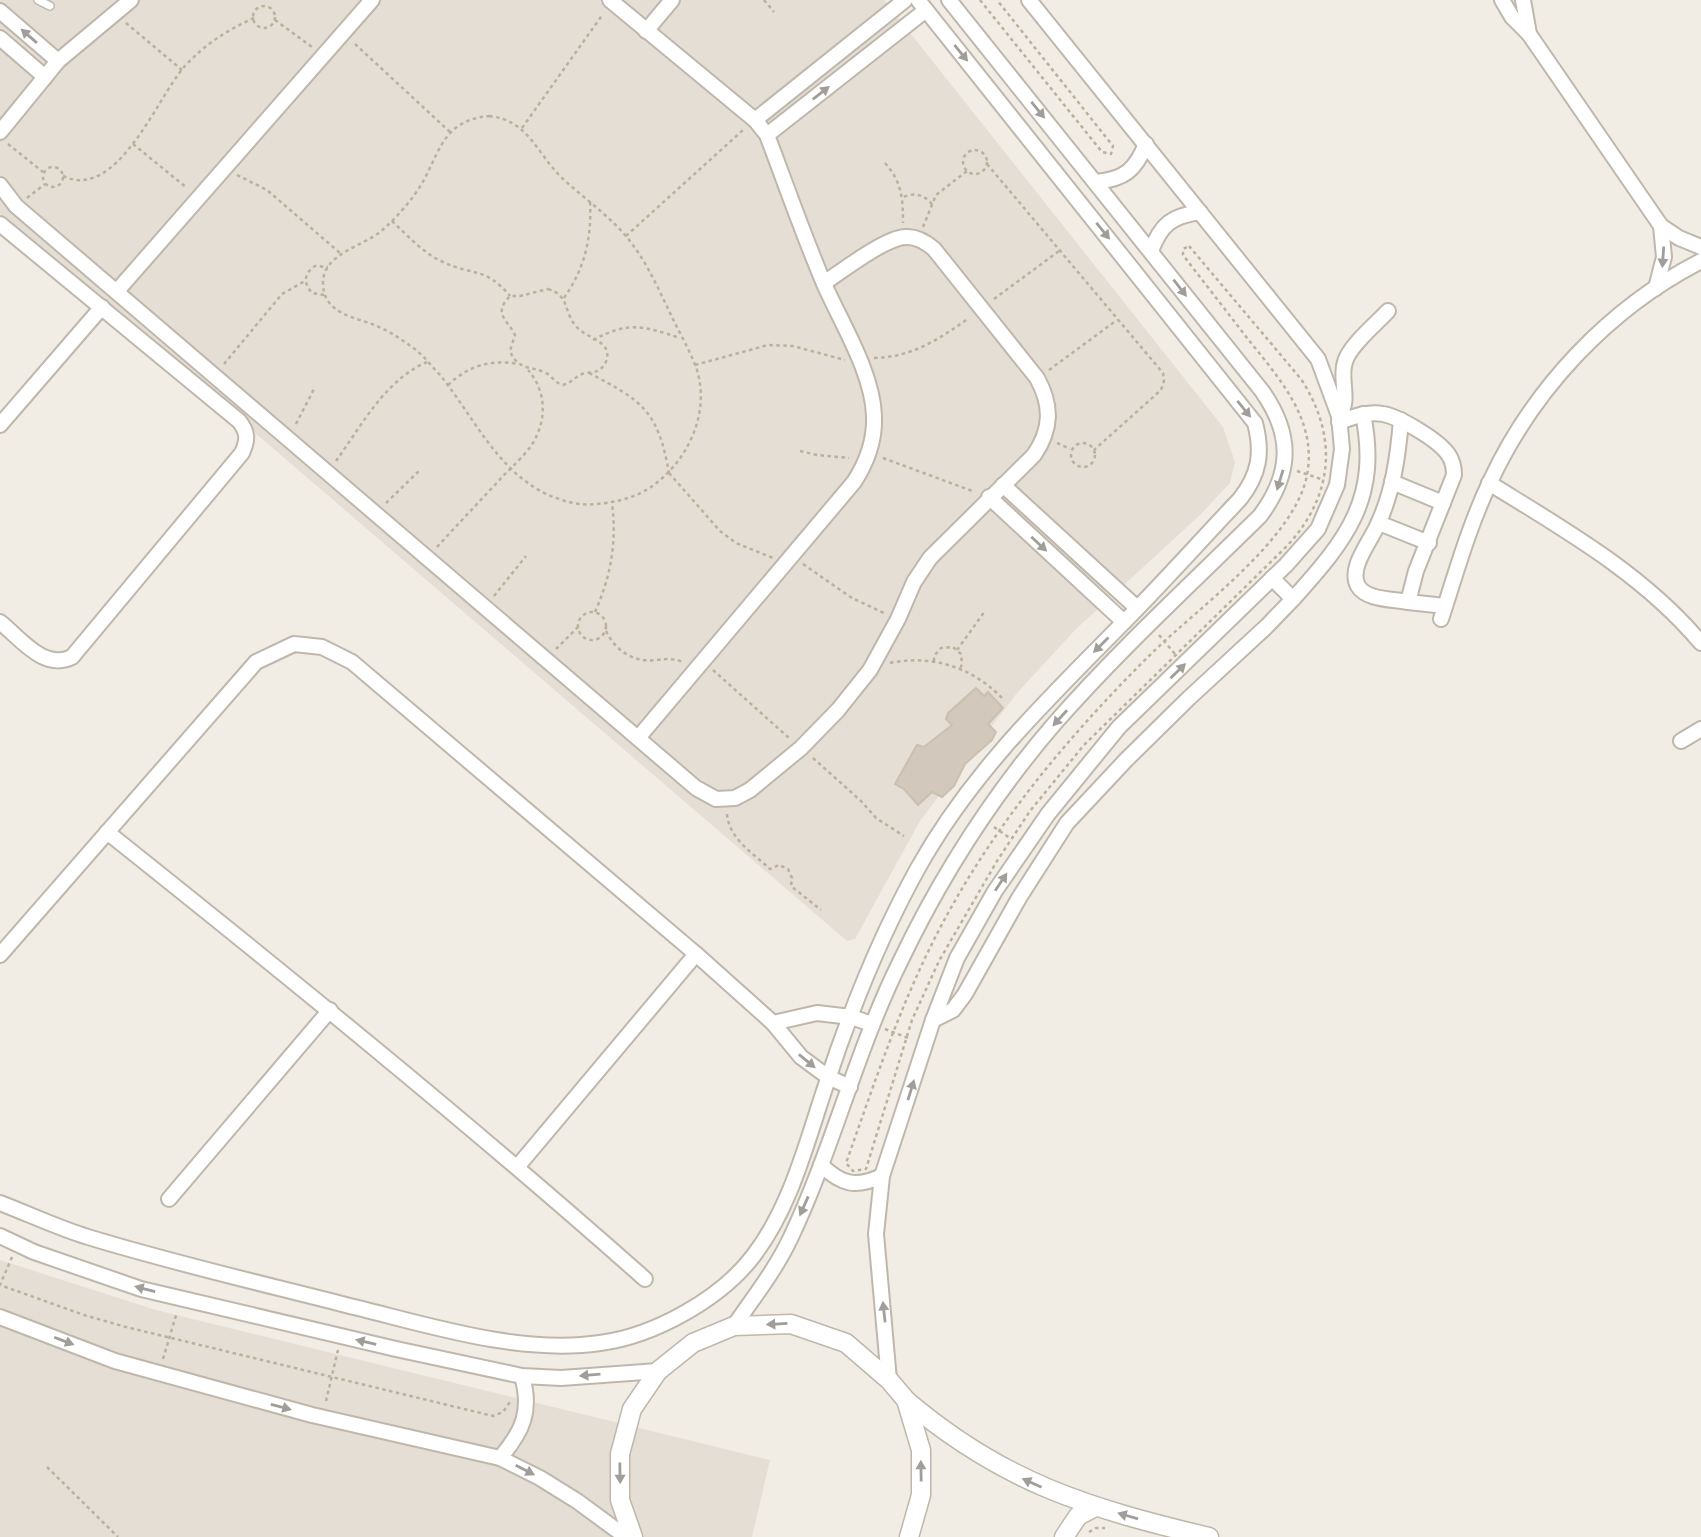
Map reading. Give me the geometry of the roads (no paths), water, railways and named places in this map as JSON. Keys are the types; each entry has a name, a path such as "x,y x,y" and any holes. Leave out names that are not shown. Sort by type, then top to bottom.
{"street":[{"path":"0,135 58,61 131,0"},
{"path":"117,291 372,0"},
{"path":"646,31 671,0"},
{"path":"755,120 905,0"},
{"path":"734,1326 789,1240 821,1165 872,1024 899,963 932,899 982,819 1010,779 1056,723 1260,516 1273,498 1282,477 1283,432 1275,410 949,0"},
{"path":"889,1380 876,1234 882,1175 933,1020 957,958 1018,844 1048,814 1119,727 1272,578 1318,528 1337,485 1342,449 1339,419 1318,359 1029,0"},
{"path":"1502,0 1661,226 1679,238 1701,247"},
{"path":"1523,0 1528,34"},
{"path":"611,1 755,120 767,135 824,283 859,361 872,396 874,416 868,456 854,482 638,738"},
{"path":"0,1203 85,1236 215,1272 470,1336 552,1345 602,1343 655,1327 690,1311 726,1284 752,1258 770,1232 798,1171 828,1077 886,930 919,866 957,805 1001,748 1124,622 1250,486 1260,455 1260,439 1255,423 922,5 894,35 767,135"},
{"path":"0,11 58,61"},
{"path":"881,19 894,35"},
{"path":"1,42 45,76"},
{"path":"1096,183 1113,180 1128,173 1140,160 1146,144"},
{"path":"0,185 16,206 705,795 727,800 735,799 750,790 801,748 838,710 870,670 898,619 914,582 930,558 1034,455 1045,437 1049,422 1049,406 1037,378 934,249 919,239 893,239 824,283"},
{"path":"1151,251 1157,235 1169,222 1184,214 1200,212"},
{"path":"0,224 239,421 245,428 247,437 242,453 72,657 53,662 43,658 0,622"},
{"path":"1656,288 1664,257 1661,226"},
{"path":"1401,420 1398,456 1392,482 1379,523 1354,576 1359,588 1367,595 1408,602 1443,612 1489,483 1514,437 1543,394 1576,355 1614,319 1656,288 1701,261"},
{"path":"0,425 102,307"},
{"path":"1339,419 1345,402 1343,371 1346,358 1388,311"},
{"path":"1339,419 1381,413 1401,420 1442,447 1454,466 1454,475 1413,580 1408,602"},
{"path":"933,1020 953,1010 965,994 1019,898 1067,823 1189,698 1267,626 1331,557 1352,524 1362,499 1367,470 1367,437 1363,414"},
{"path":"1392,482 1443,503"},
{"path":"1489,483 1629,573 1665,604 1701,642"},
{"path":"1003,485 1137,608"},
{"path":"989,497 1124,622"},
{"path":"1379,523 1429,543"},
{"path":"1272,578 1293,599"},
{"path":"0,955 256,662 294,644 322,647 352,662 696,954 773,1023 801,1057 828,1077 850,1087"},
{"path":"1681,741 1701,729"},
{"path":"107,832 330,1010 518,1166 645,1279"},
{"path":"518,1166 696,954"},
{"path":"169,1199 330,1010"},
{"path":"773,1023 817,1013 851,1017 872,1024"},
{"path":"821,1165 833,1176 856,1184 882,1175"},
{"path":"0,1236 141,1289 522,1376 561,1378 658,1371"},
{"path":"0,1317 115,1361 322,1417 500,1458 577,1501 626,1537"},
{"path":"633,1537 620,1500 620,1454 632,1409 658,1371 693,1343 734,1326 792,1324 846,1343 943,1431 994,1464 1038,1486 1095,1507 1209,1537"},
{"path":"500,1458 516,1440 524,1422 527,1393 522,1376"},
{"path":"906,1400 920,1450 921,1495 909,1537"},
{"path":"1065,1537 1078,1516 1095,1507"}],"lane":[{"path":"38,0 50,6"}]}
